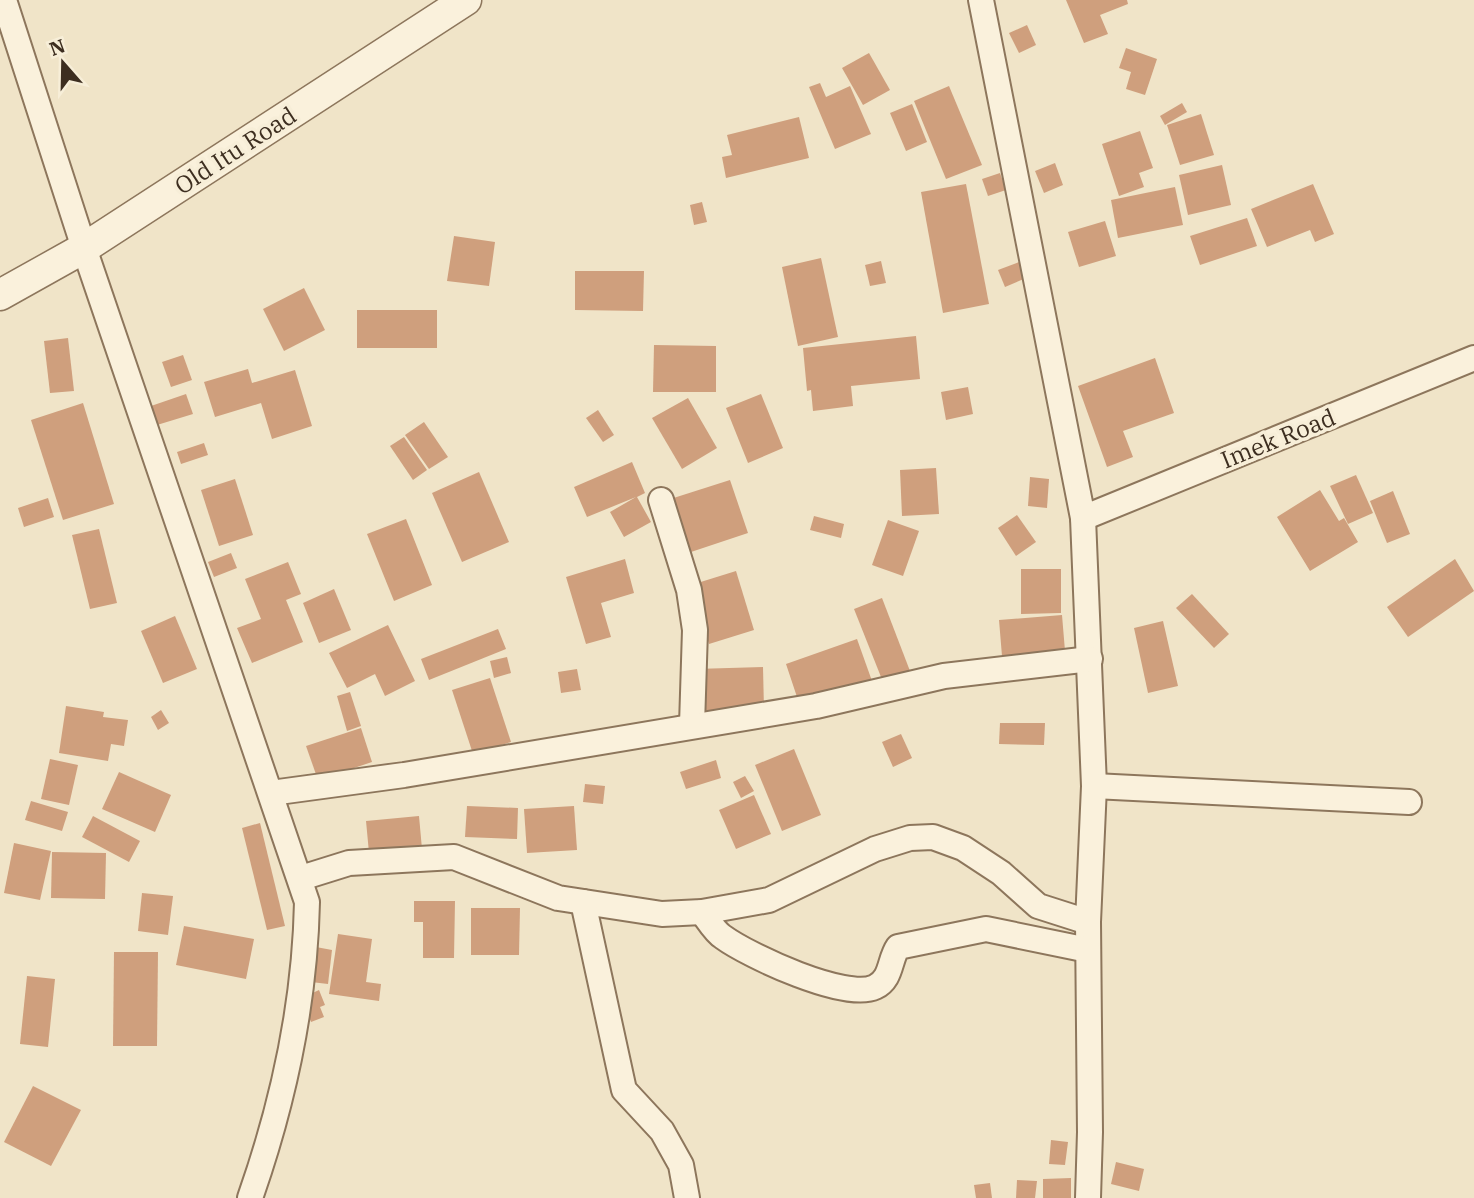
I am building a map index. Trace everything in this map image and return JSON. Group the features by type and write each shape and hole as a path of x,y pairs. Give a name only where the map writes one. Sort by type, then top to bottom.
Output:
{"street":[{"path":"4,0 84,248 301,877 307,902 306,943 295,1018 273,1133 250,1198"},
{"name":"Old Itu Road","path":"0,295 84,248 466,0"},
{"path":"981,0 1083,518 1094,786 1088,922 1088,1198"},
{"name":"Imek Road","path":"1083,518 1474,358"},
{"path":"660,500 689,590 695,630 692,725"},
{"path":"271,793 404,775 816,706 944,676 1090,659"},
{"path":"1094,786 1409,802"},
{"path":"301,877 349,863 454,857 558,898 662,914 702,912 769,900 875,849 910,838 933,837 973,854 1001,873 1038,906 1088,922"},
{"path":"583,902 624,1090 662,1131 681,1165 687,1198"},
{"path":"702,912 721,937 761,957 830,985 858,991 877,987 891,971 892,955 898,947 973,931 1000,930 1088,950"}],"building":[{"path":"1066,0 1127,0 1128,4 1100,15 1108,34 1084,43"},
{"path":"1027,25 1036,45 1019,53 1009,33"},
{"path":"1126,48 1157,59 1145,95 1126,89 1131,72 1119,68"},
{"path":"869,53 890,90 863,105 842,68"},
{"path":"820,83 826,97 850,86 871,134 835,149 809,87"},
{"path":"949,86 982,165 946,179 914,101"},
{"path":"1182,103 1187,112 1165,125 1160,116"},
{"path":"912,104 927,142 906,151 890,113"},
{"path":"1201,114 1214,155 1180,165 1167,125"},
{"path":"799,117 809,158 726,178 722,157 732,155 727,135"},
{"path":"1140,131 1153,168 1139,173 1144,187 1119,196 1102,144"},
{"path":"1055,163 1063,185 1044,193 1035,171"},
{"path":"1222,165 1231,205 1188,215 1179,175"},
{"path":"1000,173 1006,190 988,196 982,179"},
{"path":"966,184 989,304 943,313 921,192"},
{"path":"1313,184 1334,234 1315,242 1310,230 1267,247 1251,209"},
{"path":"1175,187 1183,225 1118,238 1111,200"},
{"path":"702,202 707,222 694,225 690,205"},
{"path":"1247,218 1257,246 1200,265 1190,236"},
{"path":"1105,221 1116,256 1079,267 1068,232"},
{"path":"454,236 495,242 489,286 447,281"},
{"path":"821,258 838,337 798,346 782,267"},
{"path":"881,261 886,283 870,286 865,265"},
{"path":"1019,262 1026,278 1005,287 998,270"},
{"path":"575,271 644,271 643,311 575,310"},
{"path":"304,288 325,330 284,351 263,309"},
{"path":"357,310 437,310 437,348 357,348"},
{"path":"916,336 920,379 851,386 853,406 813,411 811,390 807,391 803,348"},
{"path":"68,338 74,391 50,393 44,341"},
{"path":"654,345 716,346 716,392 653,392"},
{"path":"183,355 192,380 171,387 162,362"},
{"path":"1155,358 1174,413 1123,431 1133,457 1107,467 1078,386"},
{"path":"248,369 252,383 295,370 312,426 272,439 261,403 215,417 204,382"},
{"path":"968,387 973,414 946,420 941,392"},
{"path":"186,394 193,414 157,425 151,406"},
{"path":"761,394 783,448 748,463 726,408"},
{"path":"688,398 717,448 682,469 652,418"},
{"path":"83,403 114,504 63,520 31,420"},
{"path":"598,410 614,435 603,442 586,418"},
{"path":"424,422 448,457 429,469 405,435"},
{"path":"404,437 427,470 413,480 390,446"},
{"path":"204,443 208,455 181,464 177,452"},
{"path":"632,462 645,493 637,497 651,522 624,537 610,512 636,497 587,517 574,487"},
{"path":"936,468 939,514 902,516 900,470"},
{"path":"479,472 509,542 462,562 432,493"},
{"path":"1356,475 1373,513 1348,524 1330,486"},
{"path":"1030,477 1049,479 1047,508 1028,506"},
{"path":"235,479 253,535 219,546 201,490"},
{"path":"730,480 748,533 679,556 661,502"},
{"path":"1320,490 1339,521 1344,518 1358,542 1310,571 1277,517"},
{"path":"1393,491 1410,534 1387,543 1370,501"},
{"path":"48,498 54,517 24,527 18,508"},
{"path":"1017,515 1036,542 1016,556 998,528"},
{"path":"814,516 844,524 841,538 810,530"},
{"path":"406,519 432,585 394,601 367,534"},
{"path":"888,520 919,531 903,576 872,565"},
{"path":"99,529 117,603 90,609 72,535"},
{"path":"231,553 237,568 214,577 208,562"},
{"path":"625,559 634,593 601,603 611,637 586,644 566,577"},
{"path":"1455,559 1474,591 1408,637 1387,607"},
{"path":"288,562 301,594 286,600 303,642 252,663 237,628 261,619 245,579"},
{"path":"1021,569 1061,569 1061,613 1021,614"},
{"path":"736,571 754,630 709,644 691,585"},
{"path":"334,589 351,630 319,643 303,603"},
{"path":"1192,594 1229,634 1214,648 1176,608"},
{"path":"882,598 910,671 883,682 854,609"},
{"path":"1062,615 1065,651 1002,656 999,620"},
{"path":"175,616 197,669 163,683 141,631"},
{"path":"1163,621 1178,686 1148,693 1134,628"},
{"path":"388,625 415,681 385,696 375,674 347,688 329,653"},
{"path":"498,629 506,649 429,680 421,659"},
{"path":"857,639 872,681 800,706 786,664"},
{"path":"507,657 511,673 494,678 490,661"},
{"path":"763,667 764,710 697,713 695,669"},
{"path":"577,669 581,690 561,693 558,672"},
{"path":"490,678 511,742 473,754 452,690"},
{"path":"350,692 361,726 347,731 337,696"},
{"path":"66,706 104,712 103,717 128,720 124,746 111,744 108,761 59,753"},
{"path":"161,710 169,723 158,730 151,717"},
{"path":"1000,723 1045,723 1044,745 999,744"},
{"path":"361,728 372,762 318,780 306,746"},
{"path":"901,734 912,758 893,767 882,742"},
{"path":"794,749 821,815 782,831 755,765"},
{"path":"50,759 78,765 69,805 41,799"},
{"path":"716,760 721,778 686,789 680,772"},
{"path":"119,772 171,795 155,832 102,809"},
{"path":"745,776 754,791 741,798 733,782"},
{"path":"585,784 605,786 603,804 583,802"},
{"path":"754,795 771,834 736,849 719,810"},
{"path":"31,801 68,812 62,831 25,820"},
{"path":"467,806 518,808 517,839 465,837"},
{"path":"574,806 577,850 527,853 524,809"},
{"path":"93,816 140,841 129,862 82,837"},
{"path":"419,816 422,849 369,853 366,821"},
{"path":"260,823 285,926 267,930 242,828"},
{"path":"14,843 51,851 40,900 4,893"},
{"path":"52,852 106,853 105,899 51,898"},
{"path":"142,893 173,896 168,935 138,931"},
{"path":"414,901 455,901 454,958 423,958 423,922 414,922"},
{"path":"471,908 520,908 519,955 471,955"},
{"path":"184,926 254,939 246,979 176,965"},
{"path":"338,934 372,939 366,982 381,984 379,1001 329,994"},
{"path":"316,947 332,950 328,984 311,982"},
{"path":"114,952 158,952 157,1046 113,1046"},
{"path":"27,976 55,979 48,1047 20,1044"},
{"path":"319,990 325,1005 320,1007 324,1017 311,1022 302,998"},
{"path":"33,1086 81,1110 51,1166 4,1142"},
{"path":"1051,1140 1068,1142 1065,1165 1049,1164"},
{"path":"1116,1162 1144,1169 1139,1191 1111,1184"},
{"path":"1071,1178 1071,1198 1043,1198 1043,1179"},
{"path":"1017,1180 1037,1181 1035,1198 1016,1198"},
{"path":"990,1183 992,1198 976,1198 974,1185"}]}
